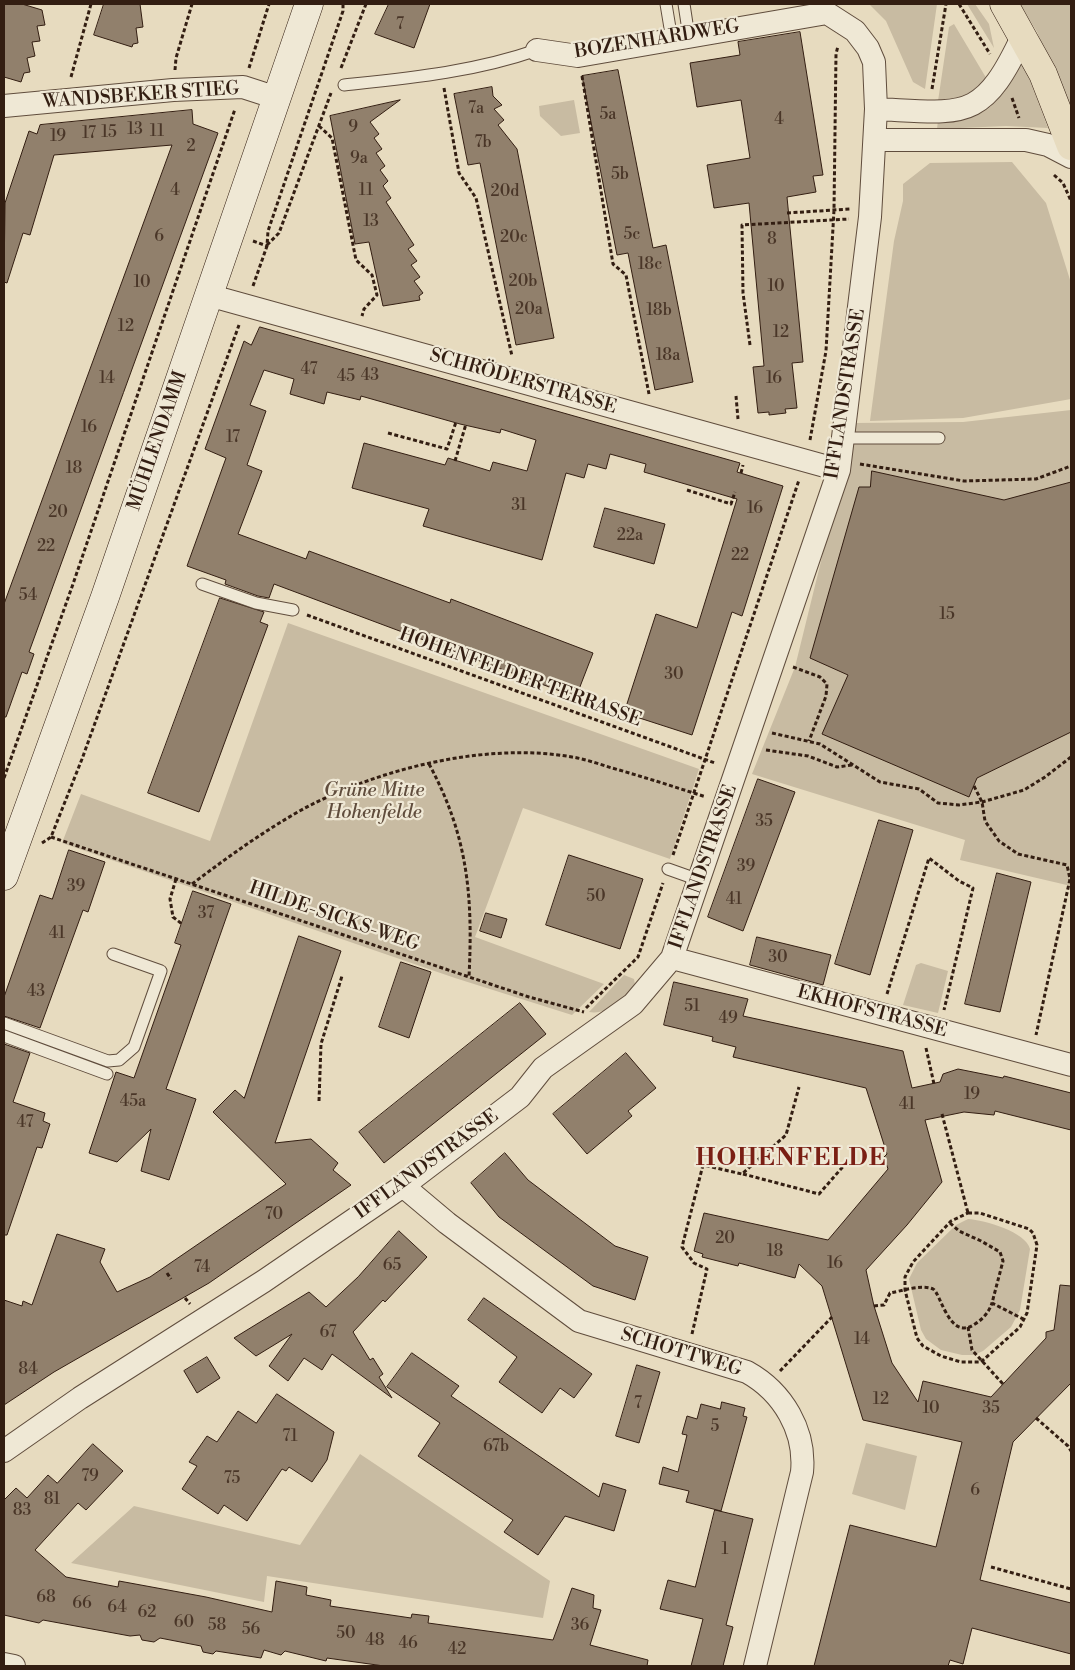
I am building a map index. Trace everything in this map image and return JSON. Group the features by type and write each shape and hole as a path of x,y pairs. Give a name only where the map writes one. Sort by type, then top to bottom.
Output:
{"main road":[{"name":"MÜHLENDAMM","path":"6,871 105,597 309,4"},
{"path":"1004,4 1023,34 1043,74 1071,146"}],"street":[{"name":"BOZENHARDWEG","path":"537,50 578,56 827,13 855,31 868,48 874,62 876,109"},
{"path":"876,109 952,111 973,105 982,100 995,86 1023,34"},
{"name":"WANDSBEKER STIEG","path":"4,106 173,90 243,87 276,98"},
{"name":"IFFLANDSTRASSE","path":"4,1451 80,1398 264,1281 403,1186 520,1096 542,1068 633,1004 672,958 737,771 839,465 870,212 876,109"},
{"path":"875,140 1026,140 1048,145 1071,157"},
{"name":"SCHRÖDERSTRASSE","path":"208,295 805,460 839,465"},
{"name":"EKHOFSTRASSE","path":"672,958 1071,1065"},
{"name":"SCHOTTWEG","path":"403,1186 448,1223 580,1321 747,1372 766,1385 784,1406 800,1438 803,1462 755,1666"},
{"path":"4,1664 14,1666"}],"lane":[{"path":"666,4 681,38"},
{"path":"681,38 684,4"},
{"name":"BOZENHARDWEG","path":"341,80 442,75 499,63 537,50"},
{"path":"843,438 939,438"},
{"path":"202,584 256,603 293,610"},
{"path":"668,869 699,880"},
{"path":"4,1024 108,1062 119,1060 134,1047 161,970 113,954"},
{"path":"4,1036 107,1074"}],"path":[{"path":"65,100 91,4"},
{"path":"173,90 176,58 192,4"},
{"path":"4,778 198,223 269,4"},
{"path":"6,871 51,837 82,759 267,246 268,231 343,11 342,4"},
{"path":"341,80 366,4"},
{"path":"932,91 946,4"},
{"path":"959,4 996,63"},
{"path":"582,1012 638,957 706,760 805,460 814,424 826,351 834,210 836,54 846,25"},
{"path":"578,56 614,264 626,275 650,398 644,416"},
{"path":"442,75 459,173 476,198 518,381"},
{"path":"267,246 279,233 332,92"},
{"path":"1010,93 1022,127"},
{"path":"319,126 332,138 356,260 372,275 377,295 364,309 356,336"},
{"path":"787,213 834,210 870,212"},
{"path":"750,344 743,292 742,225 833,220 870,212"},
{"path":"198,223 203,224"},
{"path":"251,240 267,246"},
{"path":"388,433 447,449 456,422"},
{"path":"455,461 466,424"},
{"path":"839,465 964,481 1036,479 1071,466"},
{"path":"687,490 731,504 735,492"},
{"name":"HOHENFELDER TERRASSE","path":"293,610 737,771"},
{"path":"795,668 820,677 827,684 826,696 809,741"},
{"path":"781,735 809,741 836,753 880,782 919,789 938,803 959,805 982,802 1024,790 1071,757"},
{"path":"767,750 808,756 837,768 853,765"},
{"path":"192,884 232,854 304,809 338,792 429,764 487,754 527,752 573,757 726,803"},
{"path":"429,764 446,796 465,864 471,910 469,977"},
{"path":"974,786 982,802 985,821 999,841 1018,854 1067,866 1070,879 1031,1054"},
{"name":"HILDE-SICKS-WEG","path":"51,837 469,977 609,1020"},
{"path":"880,1015 928,858 959,881 973,888 930,1028 934,1084"},
{"path":"176,879 170,906 173,917 182,924"},
{"path":"320,1101 321,1044 342,976"},
{"path":"742,1174 786,1135 799,1087"},
{"path":"942,1114 968,1213"},
{"path":"688,1354 707,1268 694,1263 682,1248 703,1164 819,1194 847,1162"},
{"path":"968,1213 980,1213 1022,1226 1034,1233 1037,1245 1025,1320 981,1362 961,1362 941,1356 923,1346 917,1338 905,1290 905,1277 913,1262 950,1223 959,1216 968,1213"},
{"path":"874,1306 884,1305 890,1293 905,1290 932,1289 936,1292 945,1313 953,1322 968,1328 974,1326 986,1315 992,1303 1003,1261 1000,1252 981,1240 959,1231 950,1223"},
{"path":"167,1273 172,1279"},
{"path":"992,1303 1025,1320"},
{"path":"766,1385 832,1317"},
{"path":"968,1328 972,1350 1003,1384"},
{"path":"1036,1418 1068,1446 1071,1451"},
{"path":"991,1567 1071,1589"}],"green space":[{"path":"869,4 937,4 925,89 913,82 886,21"},
{"path":"967,4 975,4 989,24 994,48"},
{"path":"1020,4 1070,4 1071,6 1071,113 1037,32"},
{"path":"954,24 988,81 958,102 938,101 949,27"},
{"path":"1023,62 1048,128 1006,126 937,129 938,120 973,116 985,111 998,99"},
{"path":"574,100 580,133 561,136 540,116 539,106"},
{"path":"1012,162 1046,203 1071,283 1071,399 963,418 870,421 894,241 903,201 903,184 930,163"},
{"path":"1071,410 1071,886 960,860 965,840 752,774 795,667 855,423 963,422"},
{"name":"Grüne Mitte Hohenfelde","path":"288,623 699,769 670,859 523,808 475,937 604,984 572,1015 455,978 62,843 81,794 210,841"},
{"path":"921,963 948,971 938,1013 903,1005 916,965"},
{"path":"624,975 634,979 636,990 609,1009 589,1012"},
{"path":"968,1219 994,1224 1013,1232 1027,1243 1030,1249 1020,1310 1011,1327 983,1351 974,1355 962,1355 941,1350 926,1339 921,1330 909,1279 917,1263 956,1225"},
{"path":"866,1443 917,1456 905,1510 852,1494"},
{"path":"360,1454 550,1581 543,1618 267,1576 264,1602 71,1563 134,1506 300,1545"}],"building":[{"path":"4,4 22,4 42,10 45,25 37,26 40,41 32,42 35,56 27,58 30,72 24,73 21,82 4,77"},
{"path":"104,4 140,4 143,27 136,28 138,43 133,44 132,47 94,35"},
{"path":"389,4 430,4 414,48 375,34"},
{"path":"800,32 823,175 813,176 816,192 787,197 803,362 792,363 797,408 785,409 786,413 769,415 769,412 758,413 753,367 764,366 749,203 714,208 707,165 750,158 741,100 697,107 690,63 740,55 738,42"},
{"path":"618,70 653,248 666,245 693,382 655,390 628,253 617,255 582,76"},
{"path":"492,87 493,96 502,105 494,109 504,120 498,125 517,149 554,338 516,345 480,163 468,165 454,94"},
{"path":"400,100 370,122 379,134 374,138 382,149 376,153 385,166 380,170 388,181 383,186 391,198 386,202 414,245 408,249 417,261 411,265 420,277 414,281 423,293 419,296 420,300 383,306 369,242 355,244 330,116"},
{"path":"192,110 193,124 218,133 29,652 34,654 27,674 22,672 6,717 4,717 4,604 172,145 54,155 30,235 23,233 7,283 4,282 5,203 29,131 37,134 40,125"},
{"path":"260,327 740,463 737,472 783,486 742,616 732,612 692,735 624,713 656,614 697,628 737,499 644,472 646,464 610,454 606,469 588,464 584,478 566,473 542,560 423,526 429,509 352,488 364,443 445,465 448,458 490,471 493,462 527,471 536,440 501,429 500,433 460,424 361,396 360,400 327,392 324,404 290,394 294,379 264,370 250,405 266,411 247,465 262,471 238,534 306,559 309,551 450,603 451,599 593,653 576,697 274,584 269,598 258,596 225,584 226,580 187,566 226,458 205,449 244,341 251,345"},
{"path":"872,471 1004,500 1071,482 1071,732 977,778 969,797 822,734 848,675 810,658 859,487 870,487"},
{"path":"605,508 665,524 654,564 594,547"},
{"path":"220,598 264,612 260,622 268,625 199,812 148,793"},
{"path":"758,779 795,792 743,931 708,917"},
{"path":"879,820 913,830 870,975 835,964"},
{"path":"69,850 105,862 88,912 83,910 40,1028 4,1016 4,997 40,895 52,899"},
{"path":"569,855 643,879 620,949 546,925"},
{"path":"997,873 1031,882 1000,1012 965,1004"},
{"path":"193,891 231,904 166,1089 196,1099 169,1180 141,1171 151,1129 117,1162 89,1153 116,1072 134,1078 181,945 175,943"},
{"path":"486,913 507,919 501,938 480,931"},
{"path":"299,936 341,951 275,1143 311,1139 338,1163 333,1170 351,1185 209,1283 54,1372 4,1405 4,1300 22,1306 23,1301 32,1305 57,1234 105,1249 100,1262 117,1292 150,1277 286,1184 213,1112 235,1090 244,1098"},
{"path":"757,937 831,955 823,985 750,965"},
{"path":"401,962 431,972 409,1038 379,1027"},
{"path":"674,982 748,999 743,1016 903,1051 912,1088 940,1082 943,1074 958,1069 1003,1078 1004,1076 1071,1093 1071,1130 995,1111 994,1115 964,1112 925,1120 942,1182 907,1225 866,1270 874,1306 892,1363 918,1402 923,1381 991,1397 1046,1338 1046,1332 1054,1330 1060,1285 1071,1286 1071,1383 1013,1442 980,1580 1071,1603 1071,1654 972,1628 963,1664 950,1660 948,1666 814,1666 850,1525 936,1547 962,1442 863,1420 822,1286 799,1264 795,1278 739,1263 738,1266 702,1257 703,1254 694,1251 704,1213 828,1240 888,1169 884,1157 887,1154 866,1088 733,1057 736,1047 712,1041 713,1037 664,1025"},
{"path":"520,1003 546,1034 384,1163 359,1132"},
{"path":"4,1044 30,1053 13,1102 45,1113 43,1121 50,1124 42,1148 37,1147 7,1235 4,1235"},
{"path":"626,1053 656,1088 628,1111 632,1116 587,1154 553,1114"},
{"path":"505,1153 528,1180 615,1246 648,1257 635,1300 593,1286 499,1217 471,1183"},
{"path":"399,1231 427,1257 385,1302 383,1300 353,1332 370,1360 373,1358 383,1374 379,1377 392,1398 332,1354 322,1370 304,1358 288,1381 269,1366 292,1334 256,1356 234,1338 309,1292 326,1307 358,1277"},
{"path":"484,1298 592,1374 574,1398 560,1388 542,1413 499,1382 517,1357 468,1320"},
{"path":"412,1353 459,1386 451,1396 599,1497 603,1483 626,1490 614,1531 565,1516 538,1555 504,1532 513,1520 418,1456 440,1423 387,1387"},
{"path":"207,1357 220,1378 197,1393 184,1371"},
{"path":"637,1365 660,1372 639,1443 616,1436"},
{"path":"277,1394 334,1432 327,1460 312,1482 289,1467 286,1471 282,1469 247,1521 224,1505 218,1514 182,1489 197,1466 189,1462 207,1436 217,1442 238,1411 256,1423"},
{"path":"722,1402 745,1408 743,1416 747,1417 721,1511 686,1502 689,1491 659,1484 663,1467 678,1472 687,1435 682,1434 687,1416 697,1419 701,1404 720,1409"},
{"path":"93,1444 123,1471 86,1510 78,1503 35,1550 66,1577 118,1587 119,1581 206,1597 272,1612 276,1581 307,1587 306,1595 331,1600 330,1606 411,1618 412,1614 429,1616 428,1623 553,1640 572,1588 594,1595 593,1608 601,1610 590,1645 648,1660 647,1666 384,1666 327,1658 326,1661 285,1651 281,1655 264,1650 261,1658 216,1651 213,1654 203,1652 201,1646 160,1638 154,1642 142,1640 140,1635 130,1636 43,1620 39,1623 4,1615 4,1500 16,1488 27,1498 48,1475 57,1483"},
{"path":"715,1510 753,1519 726,1625 733,1627 723,1666 691,1666 703,1619 660,1609 668,1580 695,1587"}],"district":[{"name":"HOHENFELDE","path":"791,1159"}]}
